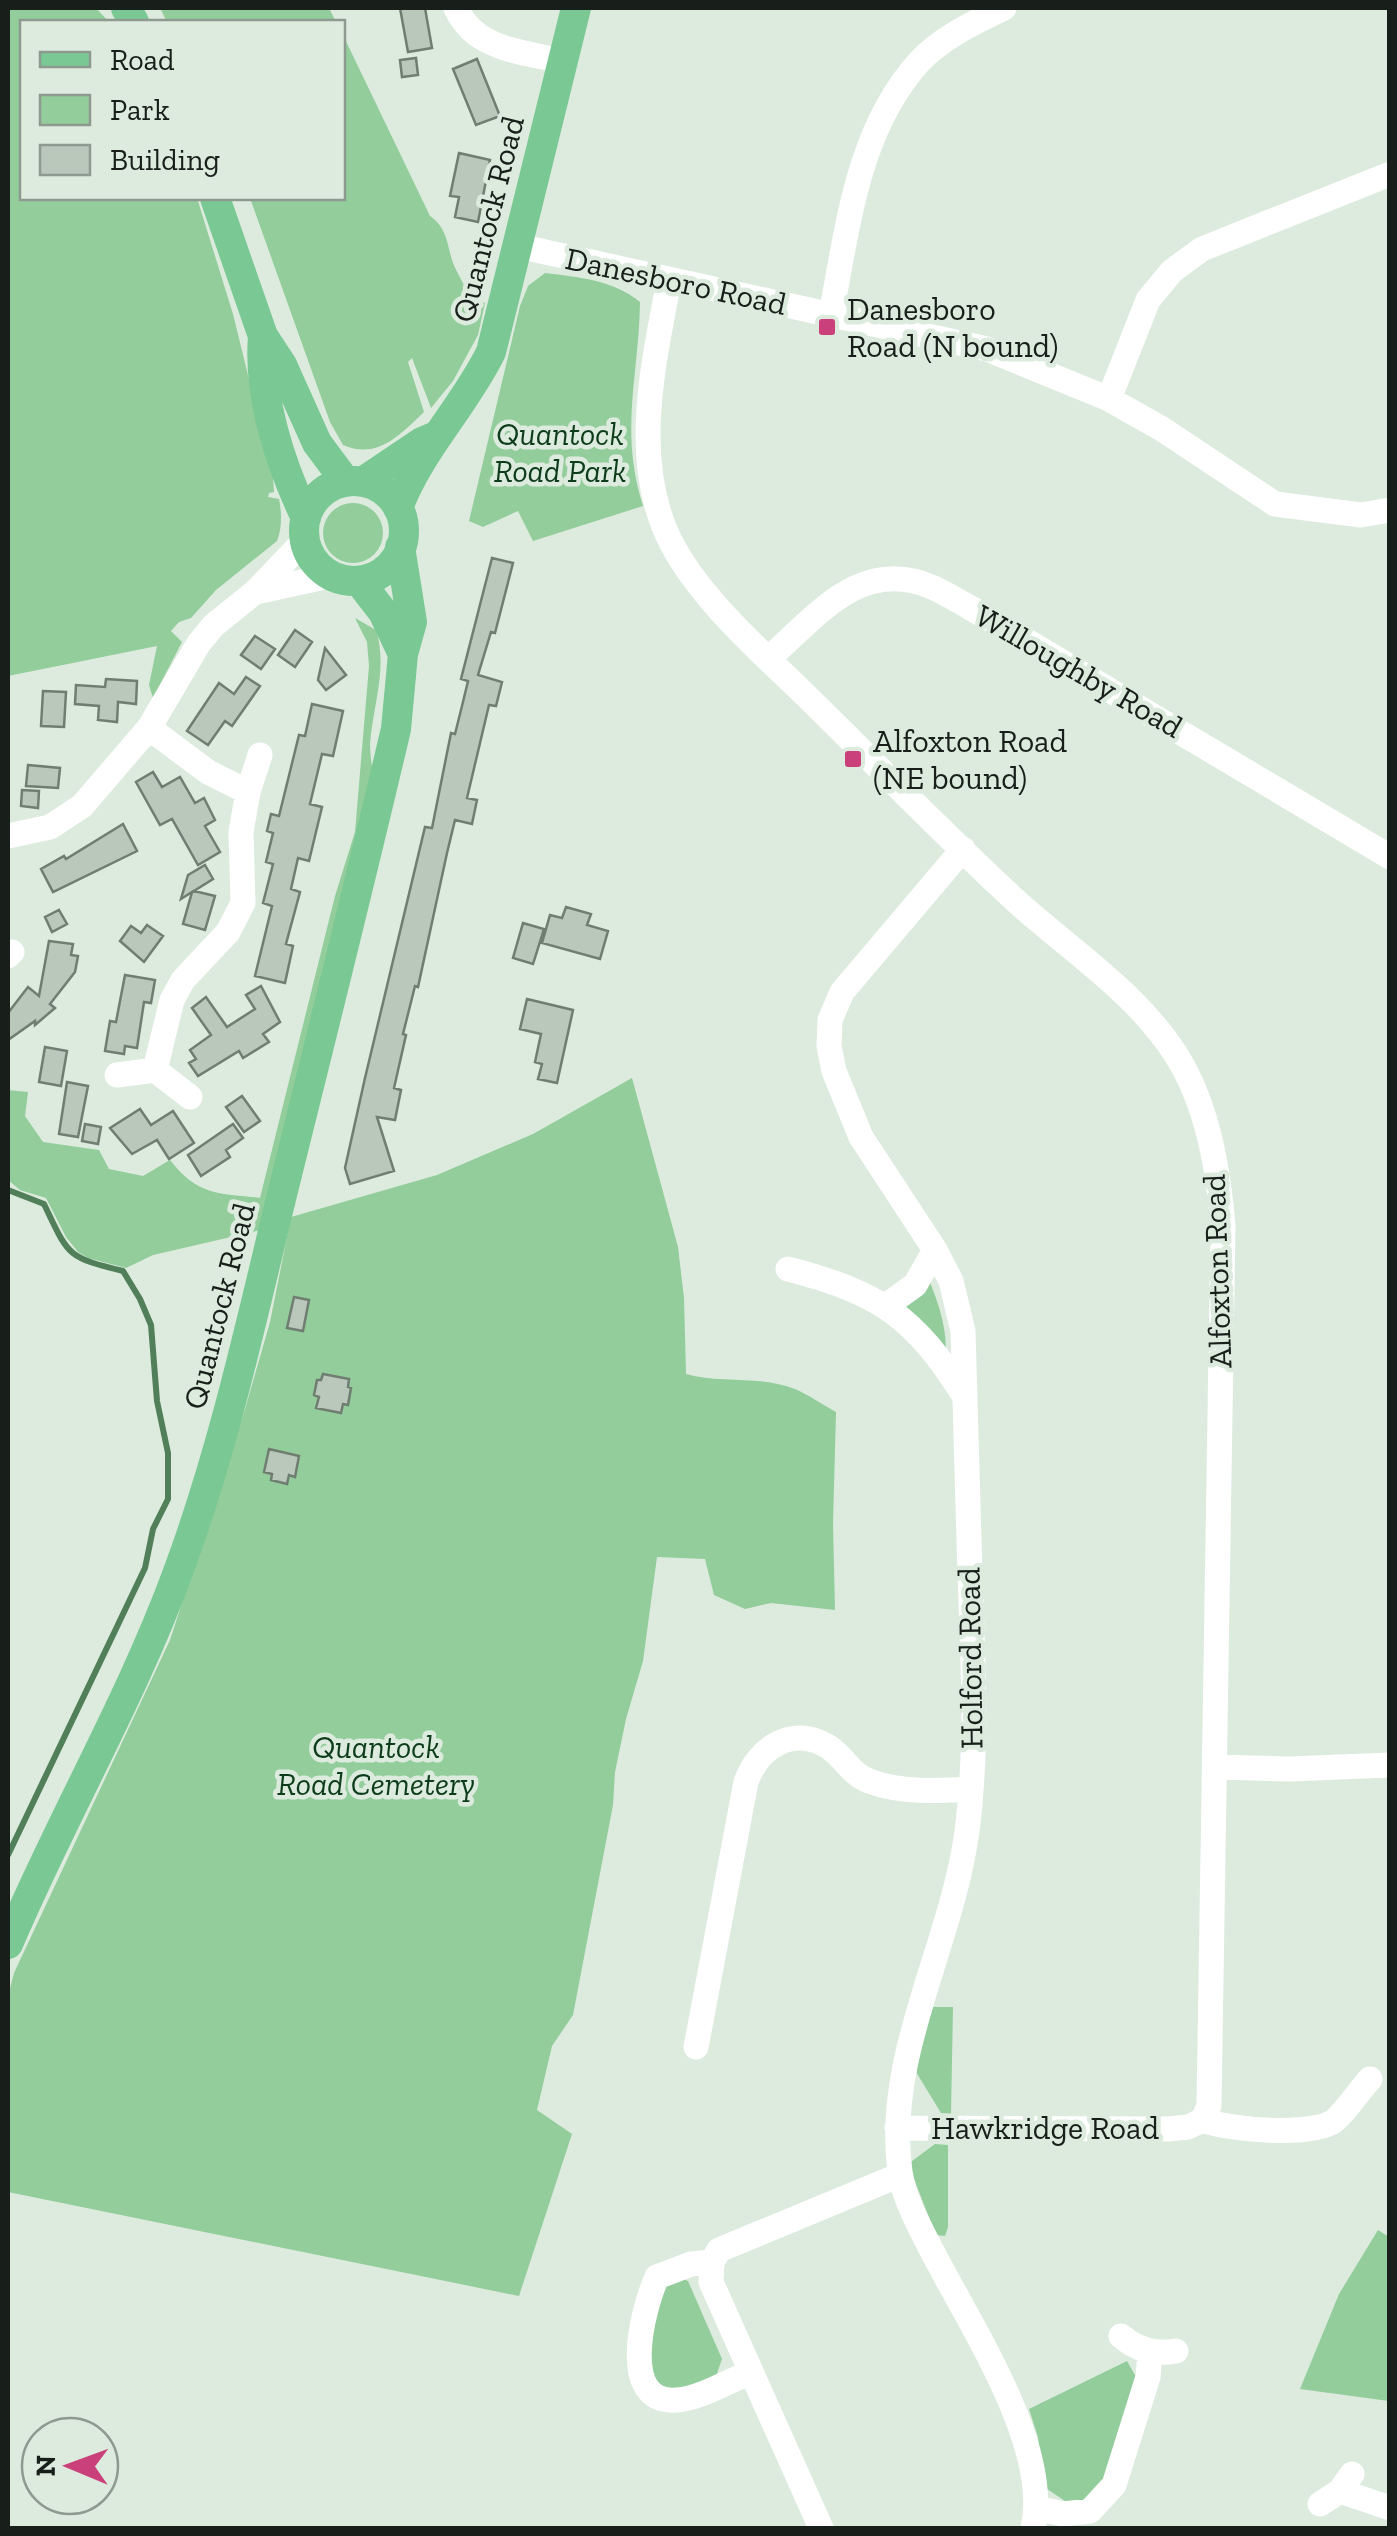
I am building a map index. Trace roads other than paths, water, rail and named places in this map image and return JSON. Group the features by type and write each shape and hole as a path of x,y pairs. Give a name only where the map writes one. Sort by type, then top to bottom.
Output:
{"main road":[{"name":"Quantock Road","path":"398,508 405,488 478,380 491,352 576,8"},
{"path":"217,200 263,336 282,365 317,443 355,482 381,488 398,508 403,527 400,547 388,567 376,576 344,578"},
{"path":"263,336 264,389 313,562 344,578 382,612 403,654"},
{"name":"Quantock Road","path":"355,482 439,435"},
{"path":"306,528 318,497 355,482"},
{"name":"Quantock Road","path":"8,1944 144,1656 178,1573 214,1466 250,1332 398,714 403,654 412,622 410,590 400,547"}],"street":[{"path":"456,8 462,22 481,40 563,61"},
{"path":"831,314 863,160 886,106 921,60 962,29 1004,8"},
{"path":"1108,400 1148,300 1172,271 1202,249 1390,174"},
{"name":"Danesboro Road","path":"518,246 987,349 1108,400 1162,429 1275,504 1360,515 1390,510"},
{"name":"Alfoxton Road","path":"669,281 650,382 649,468 664,528 686,565 768,659 1017,902 1124,995 1157,1031 1188,1076 1209,1136 1222,1225 1209,2106 1203,2120"},
{"path":"8,836 36,832 70,816 149,728 199,643 229,611 255,592 306,528"},
{"path":"255,592 344,578"},
{"name":"Willoughby Road","path":"768,659 846,589 880,578 906,579 932,587 1159,717 1390,857"},
{"path":"149,728 208,772 248,792"},
{"path":"155,1070 172,1000 183,980 228,932 243,903 241,832 260,755"},
{"name":"Holford Road","path":"963,848 930,892 850,981 830,1020 829,1046 834,1071 861,1137 935,1250 960,1308 972,1789 960,1872 904,2069 897,2128 900,2175 919,2225 1024,2431 1035,2518 1090,2511 1114,2485 1148,2377 1163,2351 1135,2349 1121,2336"},
{"path":"117,1075 155,1070 190,1097"},
{"path":"887,1305 915,1286 935,1250"},
{"path":"788,1268 815,1288 857,1290 887,1305 932,1351 965,1398"},
{"path":"696,2048 719,1990 746,1782 761,1753 790,1740 804,1739 826,1745 850,1769 874,1784 972,1789"},
{"path":"1215,1767 1290,1769 1390,1764"},
{"name":"Hawkridge Road","path":"897,2128 1168,2129 1188,2127 1203,2120 1219,2126 1321,2128 1336,2120 1356,2084"},
{"path":"821,2528 711,2282 712,2262 720,2250 736,2242 900,2175"},
{"path":"712,2262 691,2264 657,2276 638,2362 640,2378 647,2390 664,2400 682,2400 751,2372"},
{"path":"1337,2490 1390,2508"}],"waterway":[{"path":"8,1190 44,1204 72,1252 90,1262 123,1271 151,1325 157,1401 168,1453 168,1499 153,1529 145,1568 8,1855"}],"place":[{"name":"Danesboro Road (N bound)","path":"827,327"},
{"name":"Alfoxton Road (NE bound)","path":"853,759"}],"park label":[{"name":"Quantock Road Park","path":"560,452"},
{"name":"Quantock Road Cemetery","path":"376,1766"}]}
